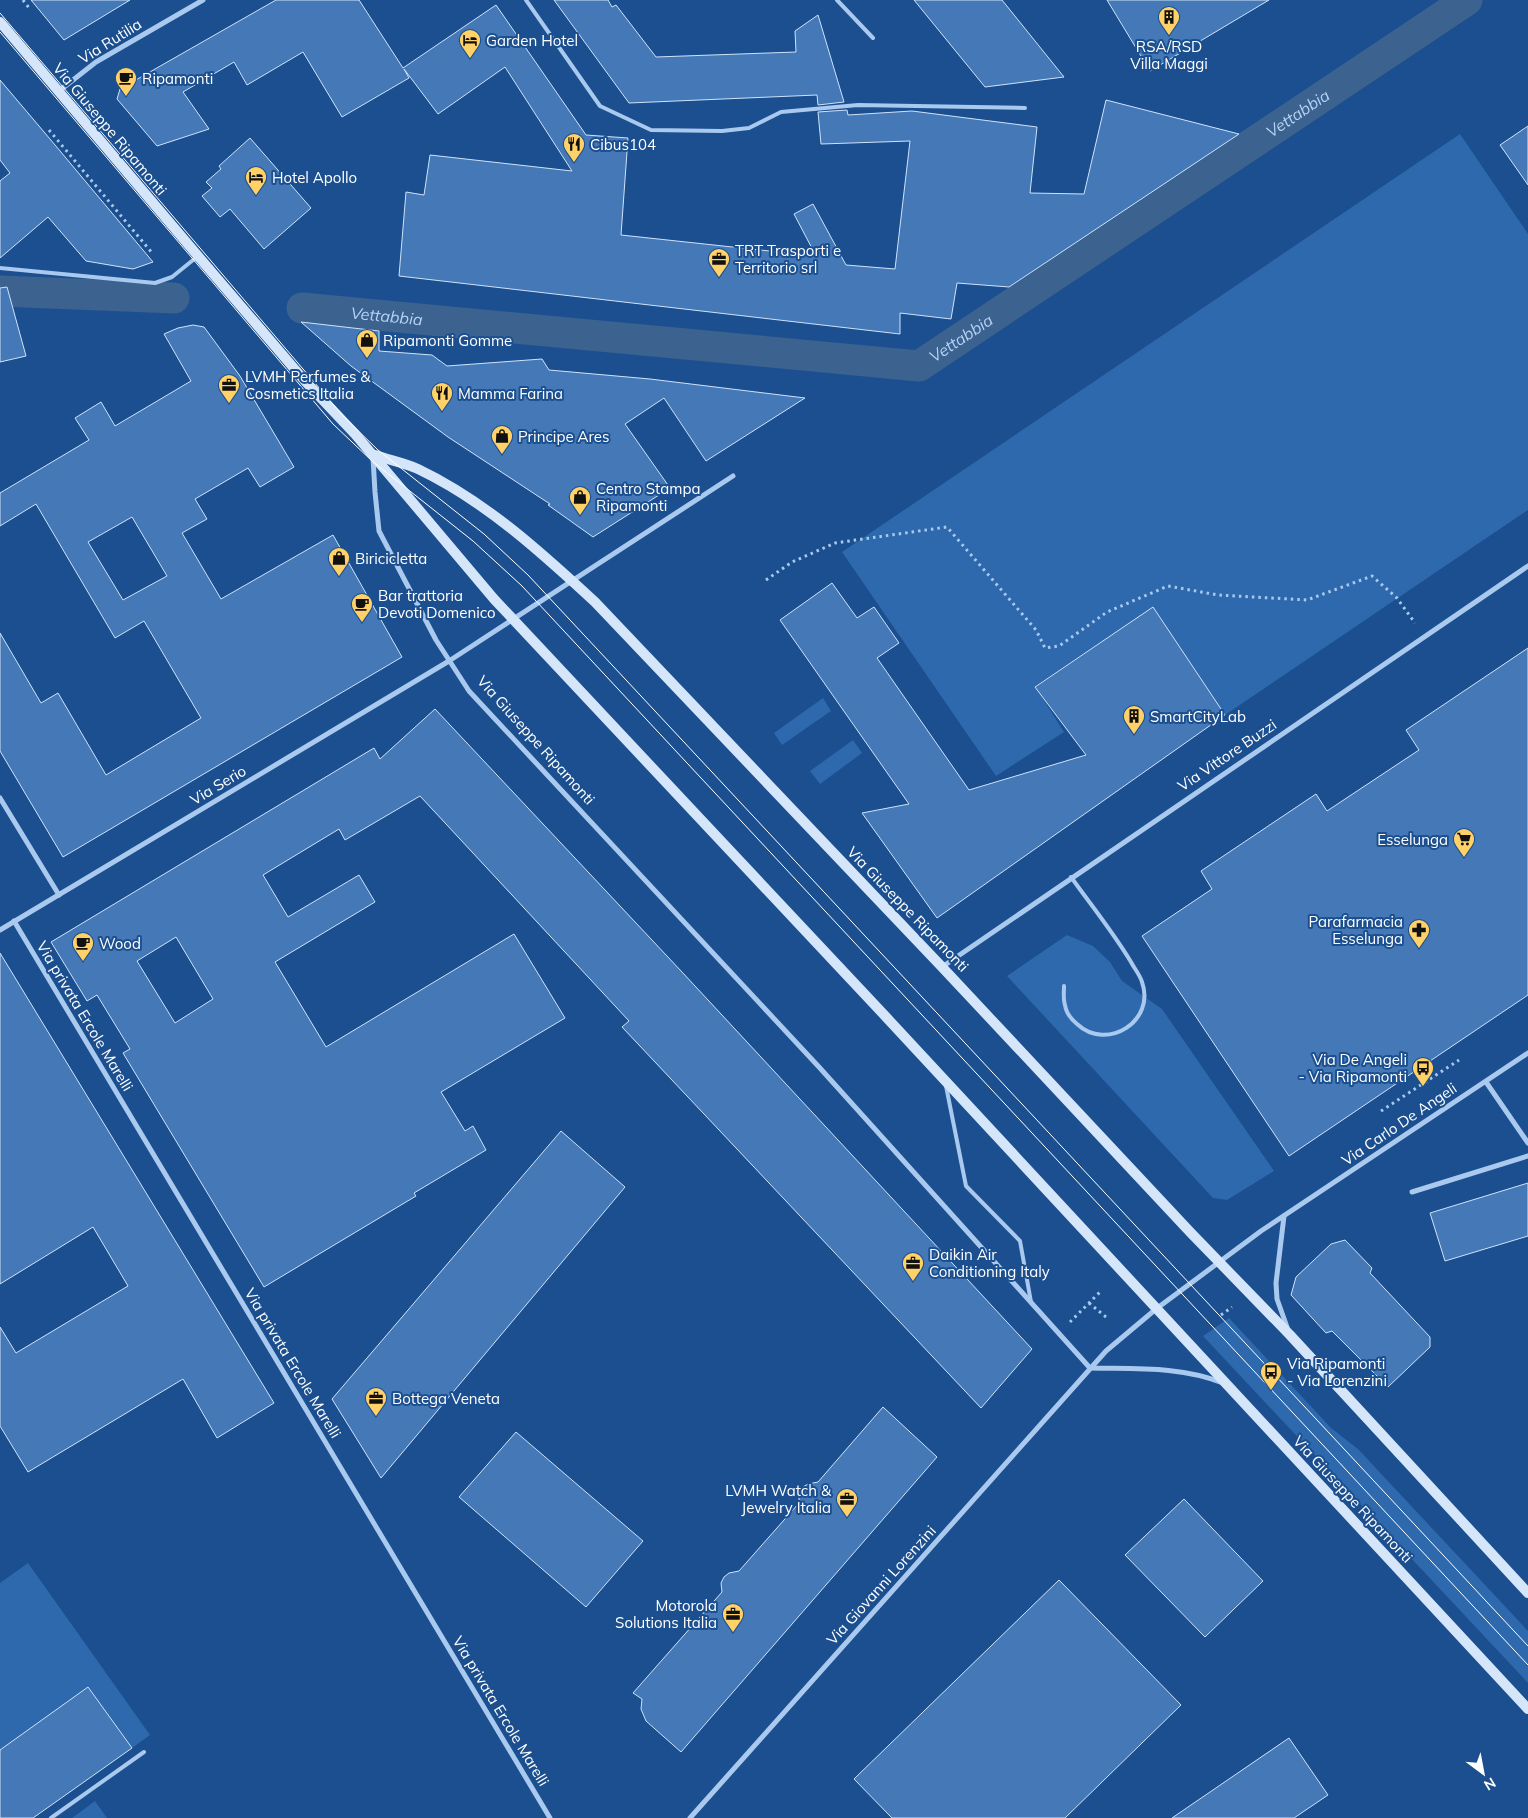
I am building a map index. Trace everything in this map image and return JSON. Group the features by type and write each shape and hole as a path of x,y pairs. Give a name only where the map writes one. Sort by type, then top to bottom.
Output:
{"street":[{"name":"Via Rutilia","path":"59,91 96,62 203,0"},
{"name":"Via Giuseppe Ripamonti","path":"0,22 304,380 373,455 494,599 1528,1709"},
{"name":"Via Giuseppe Ripamonti","path":"373,455 417,469 474,501 549,560 595,602 1290,1335 1528,1593"},
{"name":"Via Giuseppe Ripamonti","path":"373,455 374,492 379,531 436,640 469,691 819,1067 1090,1368"},
{"path":"449,661 733,476"},
{"name":"Via Vittore Buzzi","path":"942,967 1424,635 1528,566"},
{"name":"Via Serio","path":"0,930 449,661"},
{"path":"0,798 59,895"},
{"name":"Via privata Ercole Marelli","path":"14,921 550,1818"},
{"name":"Via Carlo De Angeli","path":"1218,1261 1528,1053"},
{"path":"1486,1082 1528,1143"},
{"path":"1412,1192 1528,1156"},
{"path":"1284,1216 1276,1283 1277,1300 1290,1335"},
{"path":"1156,1309 1218,1261"},
{"name":"Via Giovanni Lorenzini","path":"690,1818 1090,1368 1106,1351 1156,1309"},
{"path":"1090,1368 1157,1369 1212,1379 1228,1386"}],"lane":[{"path":"526,0 600,106 651,130 749,128 781,112 858,105 1025,108"},
{"path":"836,0 873,38"},
{"path":"0,268 155,283 172,277 198,256"},
{"path":"1064,986 1064,1006 1068,1014 1084,1031 1096,1035 1109,1035 1123,1031 1134,1022 1142,1010 1144,997 1142,982 1123,949 1071,877"},
{"path":"945,1082 966,1186 1020,1241 1031,1302"},
{"path":"51,1818 144,1752"}],"path":[{"path":"23,0 29,8"},
{"path":"49,130 154,254"},
{"path":"766,580 792,562 835,543 946,526 1036,630 1045,648 1059,646 1106,612 1168,586 1218,595 1307,600 1372,576 1397,598 1424,635"},
{"path":"1381,1111 1459,1060"},
{"path":"1068,1324 1100,1292"},
{"path":"1089,1303 1106,1317"},
{"path":"1221,1315 1232,1308"}],"shaded area":[{"path":"1460,134 1528,234 1528,510 1225,715 1153,607 1035,686 1064,732 996,776 842,552"},
{"path":"823,698 831,711 782,745 774,733"},
{"path":"853,740 862,753 820,784 810,771"},
{"path":"1067,935 1093,946 1110,962 1122,981 1162,1009 1274,1171 1227,1200 1213,1198 1007,976"},
{"path":"1229,1318 1331,1428 1358,1449 1528,1631 1528,1683 1203,1336"},
{"path":"28,1563 150,1735 132,1748 88,1687 0,1750 0,1583"},
{"path":"95,1801 107,1818 72,1818"}],"building":[{"path":"31,0 130,0 64,40"},
{"path":"276,0 359,0 403,68 496,5 586,135 628,138 621,235 816,256 794,214 813,204 846,265 895,269 910,141 821,144 818,112 847,110 848,115 912,111 1037,127 1030,193 1084,194 1106,100 1239,134 1009,287 957,283 951,319 900,313 900,334 399,276 406,192 424,195 430,155 572,171 505,67 438,114 404,69 409,78 342,117 303,52 247,85 234,62 183,92 209,129 157,146 117,99 120,89"},
{"path":"554,0 608,0 612,7 616,5 656,57 796,52 795,31 818,15 844,102 818,105 817,95 629,103"},
{"path":"914,0 1002,0 1064,77 985,87"},
{"name":"RSA/RSD Villa Maggi","path":"1107,0 1269,0 1150,71"},
{"path":"0,80 153,262 133,269 86,261 48,217 0,258 0,181 10,173 0,160"},
{"path":"1528,126 1528,185 1500,145"},
{"path":"250,138 311,208 264,249 230,209 220,217 202,196 212,188 206,182 221,169 219,166"},
{"path":"7,287 26,356 0,362 0,288"},
{"path":"301,322 379,331 379,351 432,355 447,366 542,359 549,370 650,379 805,398 706,461 664,398 625,424 670,488 593,537 548,505 550,504 448,437 351,366"},
{"path":"193,325 204,327 240,376 294,467 260,487 248,468 195,499 207,519 182,533 221,599 333,535 402,657 63,857 0,751 0,633 41,703 58,693 106,775 201,718 144,621 115,638 36,504 0,526 0,493 89,440 75,418 101,402 115,426 191,381 164,334 178,328","holes":["132,517 167,576 123,600 88,542"]},
{"name":"SmartCityLab","path":"832,583 857,618 874,607 899,643 877,658 969,790 1086,755 1035,687 1153,607 1225,715 937,918 862,813 909,804 780,620"},
{"path":"1528,648 1528,995 1289,1156 1142,936 1212,889 1201,871 1316,794 1327,811 1419,750 1406,730"},
{"path":"435,709 1032,1349 981,1408 622,1027 629,1021 420,796 345,840 339,829 263,875 288,917 359,875 375,902 275,962 326,1047 514,934 565,1018 441,1092 465,1131 473,1126 486,1150 414,1193 416,1196 264,1287 123,1053 130,1049 97,995 87,1001 51,942 374,748 380,759","holes":["176,937 213,999 175,1023 137,961"]},
{"path":"0,953 274,1403 217,1438 183,1379 28,1472 0,1426 0,1327 16,1353 128,1286 93,1227 0,1284"},
{"path":"561,1131 625,1187 381,1478 332,1399"},
{"path":"1528,1183 1528,1236 1445,1261 1430,1213"},
{"path":"1345,1240 1372,1268 1370,1273 1430,1337 1430,1347 1388,1387 1332,1331 1326,1333 1291,1295 1296,1277 1331,1244"},
{"path":"883,1407 937,1457 681,1752 646,1721 641,1709 642,1699 633,1693 722,1592 721,1583 724,1577 729,1573 739,1571 799,1503 799,1493 803,1487 818,1482"},
{"path":"516,1432 643,1541 586,1607 459,1497"},
{"path":"1184,1499 1263,1581 1205,1637 1125,1555"},
{"path":"1059,1580 1181,1705 1065,1818 892,1818 854,1779"},
{"path":"88,1687 132,1748 33,1818 0,1818 0,1750"},
{"path":"1289,1738 1328,1795 1294,1818 1172,1818"}],"waterway":[{"name":"Vettabbia","path":"302,308 919,366 1467,0"},
{"name":"Vettabbia","path":"0,291 174,298"}],"tram line":[{"path":"0,13 343,416 378,450 484,534 528,575 1528,1646"},
{"path":"0,32 333,424 372,461 473,541 522,586 1528,1665"}],"place":[{"name":"RSA/RSD Villa Maggi","path":"1169,36"},
{"name":"Garden Hotel","path":"470,59"},
{"name":"Ripamonti","path":"126,97"},
{"name":"Cibus104","path":"574,163"},
{"name":"Hotel Apollo","path":"256,196"},
{"name":"TRT Trasporti e Territorio srl","path":"719,278"},
{"name":"Ripamonti Gomme","path":"367,359"},
{"name":"LVMH Perfumes & Cosmetics Italia","path":"229,404"},
{"name":"Mamma Farina","path":"442,412"},
{"name":"Principe Ares","path":"502,455"},
{"name":"Centro Stampa Ripamonti","path":"580,516"},
{"name":"Biricicletta","path":"339,577"},
{"name":"Bar trattoria Devoti Domenico","path":"362,623"},
{"name":"SmartCityLab","path":"1134,735"},
{"name":"Esselunga","path":"1464,858"},
{"name":"Parafarmacia Esselunga","path":"1419,949"},
{"name":"Wood","path":"83,962"},
{"name":"Via De Angeli - Via Ripamonti","path":"1423,1087"},
{"name":"Daikin Air Conditioning Italy","path":"913,1282"},
{"name":"Via Ripamonti - Via Lorenzini","path":"1271,1391"},
{"name":"Bottega Veneta","path":"376,1417"},
{"name":"LVMH Watch & Jewelry Italia","path":"847,1518"},
{"name":"Motorola Solutions Italia","path":"733,1633"}]}
